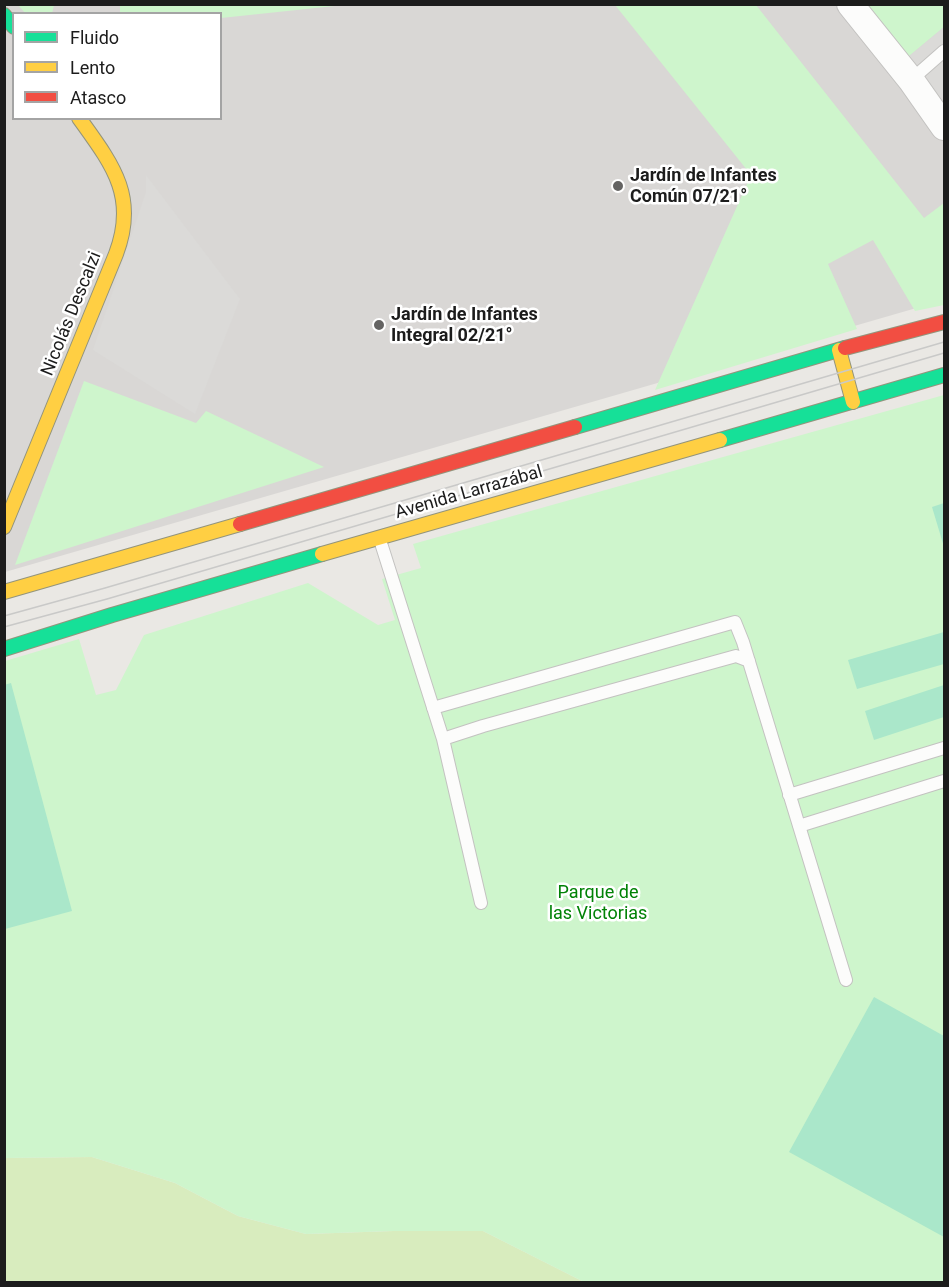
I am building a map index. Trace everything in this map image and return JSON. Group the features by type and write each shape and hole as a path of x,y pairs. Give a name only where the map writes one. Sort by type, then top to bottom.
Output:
{"main road":[{"name":"Nicolás Descalzi","path":"4,527 116,254 124,227 126,202 119,178 106,155 80,120"},
{"name":"Avenida Larrazábal","path":"6,589 100,571 839,350 945,322"},
{"path":"839,350 853,402"},
{"name":"Avenida Larrazábal","path":"4,649 112,615 945,375"},
{"path":"107,599 112,615"}],"street":[{"path":"850,4 945,127"}],"lane":[{"path":"911,81 945,51"},
{"path":"380,537 443,739 481,903"},
{"path":"433,708 735,622 846,980"},
{"path":"443,739 736,656 748,661"},
{"path":"789,795 945,748"},
{"path":"799,826 945,782"}],"shaded area":[{"path":"5,5 944,5 944,300 5,572"},
{"path":"944,27 944,127 896,67"},
{"path":"146,175 240,299 195,414 93,350 146,192"}],"green space":[{"path":"120,4 344,5 222,18 222,12 120,12"},
{"path":"18,5 54,5 52,12 24,12"},
{"path":"615,5 756,5 924,218 944,203 944,305 915,311 873,240 828,264 857,329 655,390 751,175"},
{"path":"855,5 944,5 944,27 896,67"},
{"path":"84,381 196,423 206,411 324,467 15,565"},
{"name":"Parque de las Victorias","path":"944,395 944,1282 584,1282 483,1231 306,1234 238,1216 175,1183 92,1157 5,1158 5,661 79,639 96,695 116,690 144,635 308,583 378,625 395,620 382,579 421,568 413,544"},
{"path":"944,503 944,547 932,507"},
{"path":"944,632 944,664 857,689 848,660"},
{"path":"11,683 72,911 5,929 4,685"},
{"path":"944,685 944,717 874,740 865,711"},
{"path":"874,997 944,1036 944,1237 789,1152"},
{"path":"92,1157 175,1183 238,1216 306,1234 483,1231 584,1282 5,1282 4,1158"}],"tram line":[{"path":"4,616 944,342"},
{"path":"4,627 107,599 944,353"}],"traffic: fast":[{"path":"4,15 12,25"},
{"path":"575,427 845,348"},
{"path":"720,440 944,375"},
{"path":"4,649 322,554"}],"traffic: slow":[{"path":"4,527 116,254 122,233 123,198 118,182 102,150 80,120"},
{"path":"839,350 853,402"},
{"path":"322,554 720,440"},
{"path":"4,592 240,524"}],"traffic: jam":[{"path":"845,348 944,322"},
{"path":"240,524 575,427"}],"place":[{"name":"Jardín de Infantes Común 07/21°","path":"618,186"},
{"name":"Jardín de Infantes Integral 02/21°","path":"379,325"}]}
